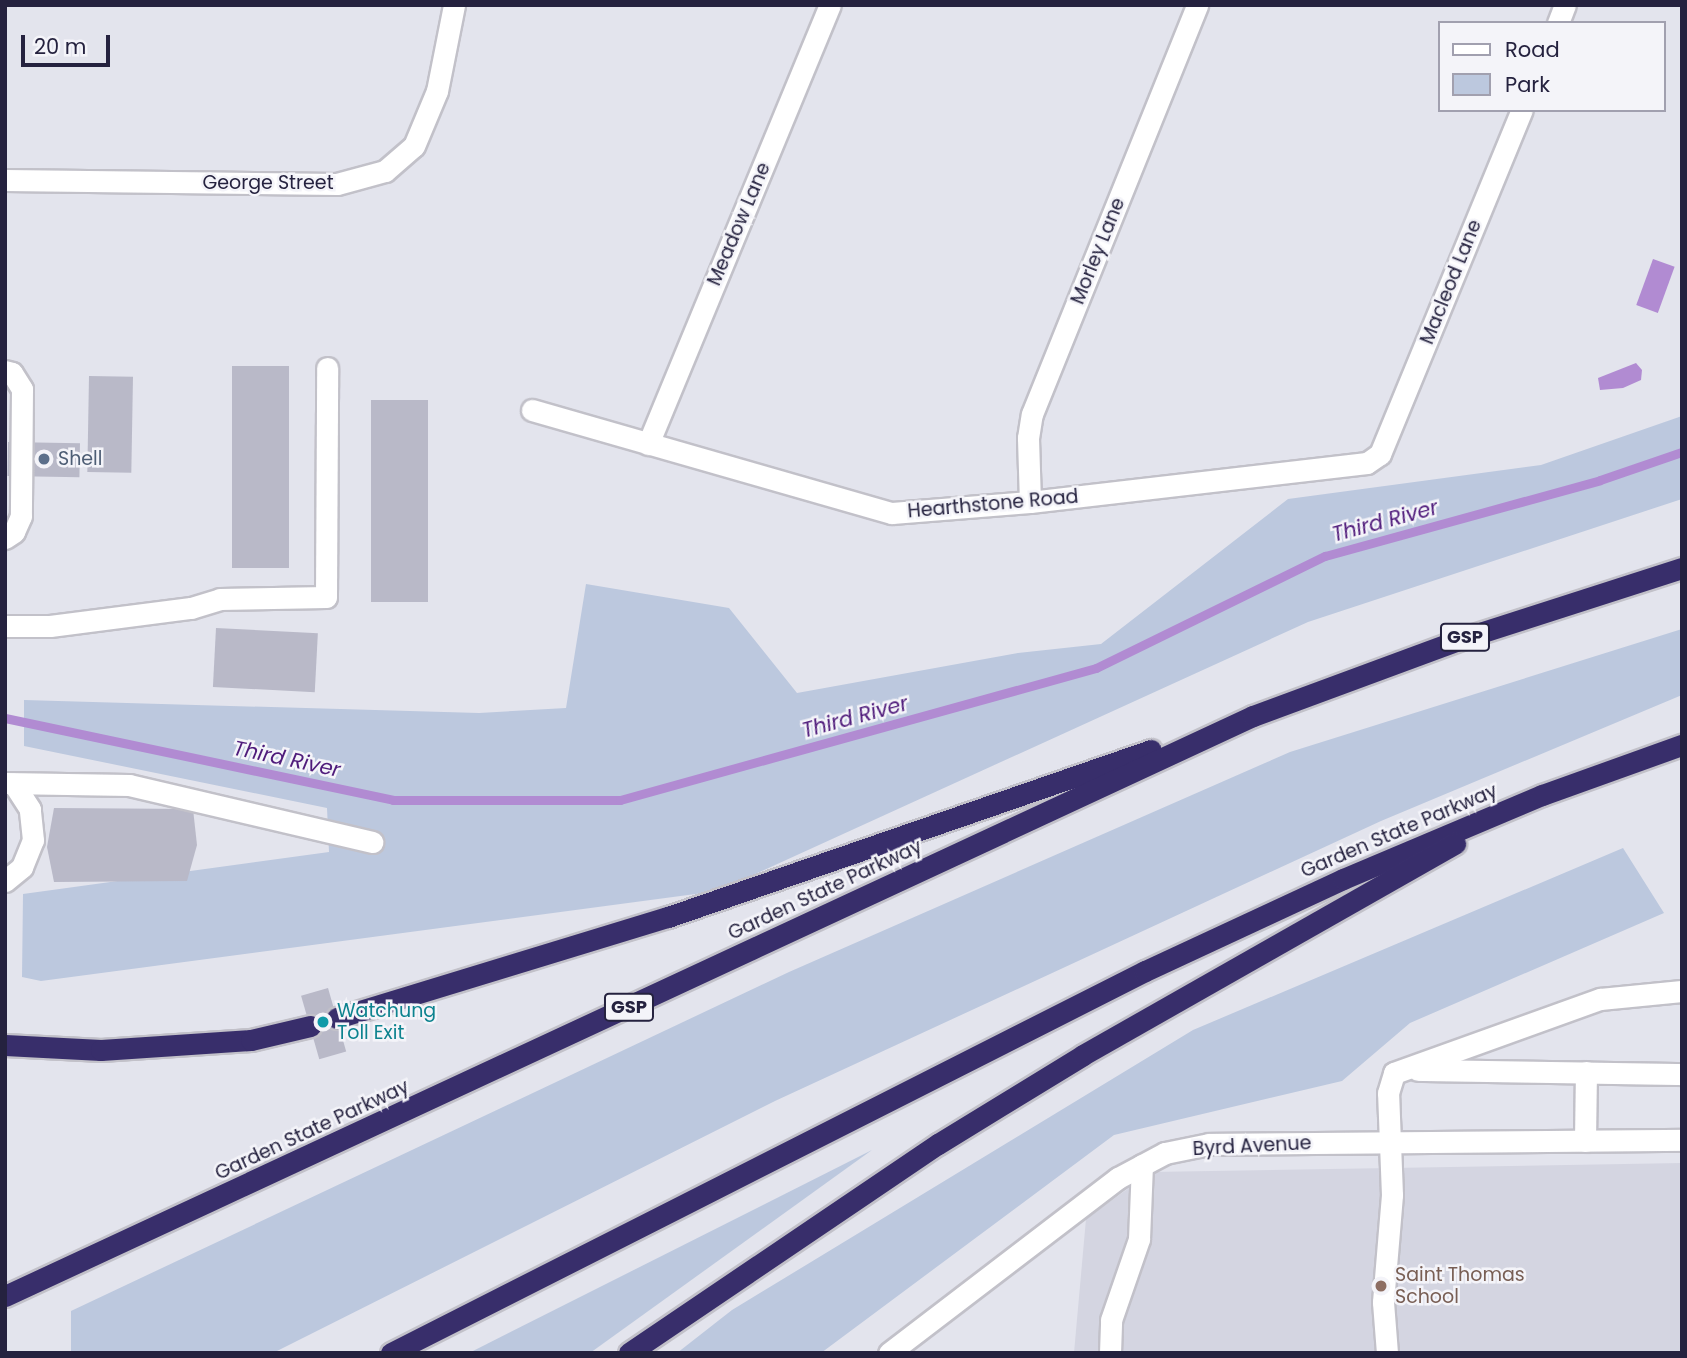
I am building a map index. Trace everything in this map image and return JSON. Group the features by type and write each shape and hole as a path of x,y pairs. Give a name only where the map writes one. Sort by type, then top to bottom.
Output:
{"highway":[{"name":"Garden State Parkway","path":"5,1296 1252,716 1461,639 1682,568"},
{"path":"337,1018 804,873 1252,716"},
{"name":"Garden State Parkway","path":"391,1353 1144,971 1343,879 1542,796 1682,745"},
{"path":"629,1353 938,1144 1072,1061 1542,796"},
{"path":"5,1045 101,1050 251,1040 310,1026"}],"street":[{"name":"George Street","path":"5,180 337,184 385,171 414,146 437,91 454,5"},
{"name":"Meadow Lane","path":"648,444 830,5"},
{"name":"Morley Lane","path":"1030,502 1032,414 1197,5"},
{"name":"Macleod Lane","path":"1380,454 1521,112"},
{"path":"5,625 62,625 191,608 220,599 326,597 327,368"},
{"path":"5,371 12,373 22,389 21,516 14,532 5,538"},
{"name":"Hearthstone Road","path":"532,410 892,513 1030,502 1367,463 1380,454"},
{"path":"9,783 129,785 372,842"},
{"path":"5,881 22,867 33,840 30,809 9,783"},
{"path":"1387,1353 1383,1302 1392,1195 1390,1081 1405,1069 1600,999 1682,991"},
{"path":"1405,1069 1682,1074"},
{"path":"1585,1142 1586,1072"},
{"name":"Byrd Avenue","path":"888,1353 1118,1178 1165,1153 1209,1144 1682,1140"},
{"path":"1110,1353 1111,1320 1139,1239 1142,1165"}],"shaded area":[{"path":"1653,259 1675,267 1658,313 1636,305"},
{"path":"1636,363 1642,370 1641,380 1623,388 1600,390 1598,378"},
{"name":"Saint Thomas School","path":"1682,1163 1682,1353 1074,1353 1086,1219 1151,1172"}],"green space":[{"path":"1682,416 1682,499 1308,622 718,891 41,981 22,977 23,894 329,852 327,808 24,746 24,700 479,713 566,708 586,584 729,608 797,693 1018,653 1101,644 1288,499 1541,465"},
{"path":"1682,629 1682,695 1381,821 775,1101 273,1353 71,1353 71,1311 789,972 1290,752"},
{"path":"1623,848 1664,913 1410,1023 1342,1081 1114,1135 821,1353 677,1353 732,1310 1193,1030"},
{"path":"872,1150 590,1353 469,1353"}],"building":[{"path":"232,366 289,366 289,568 232,568"},
{"path":"89,376 133,377 131,473 87,472"},
{"path":"371,400 428,400 428,602 371,602"},
{"name":"Shell","path":"8,442 80,443 79,477 7,476"},
{"path":"216,628 318,633 315,692 213,687"},
{"path":"54,808 193,809 197,845 187,881 54,882 47,847"},
{"name":"Watchung Toll Exit","path":"328,988 346,1051 319,1059 301,996"}],"waterway":[{"name":"Third River","path":"5,718 393,800 620,800 1096,668 1325,556 1600,480 1682,452"}],"place":[{"name":"Shell","path":"44,459"},
{"name":"Watchung Toll Exit","path":"323,1022"},
{"name":"Saint Thomas School","path":"1381,1286"}]}
